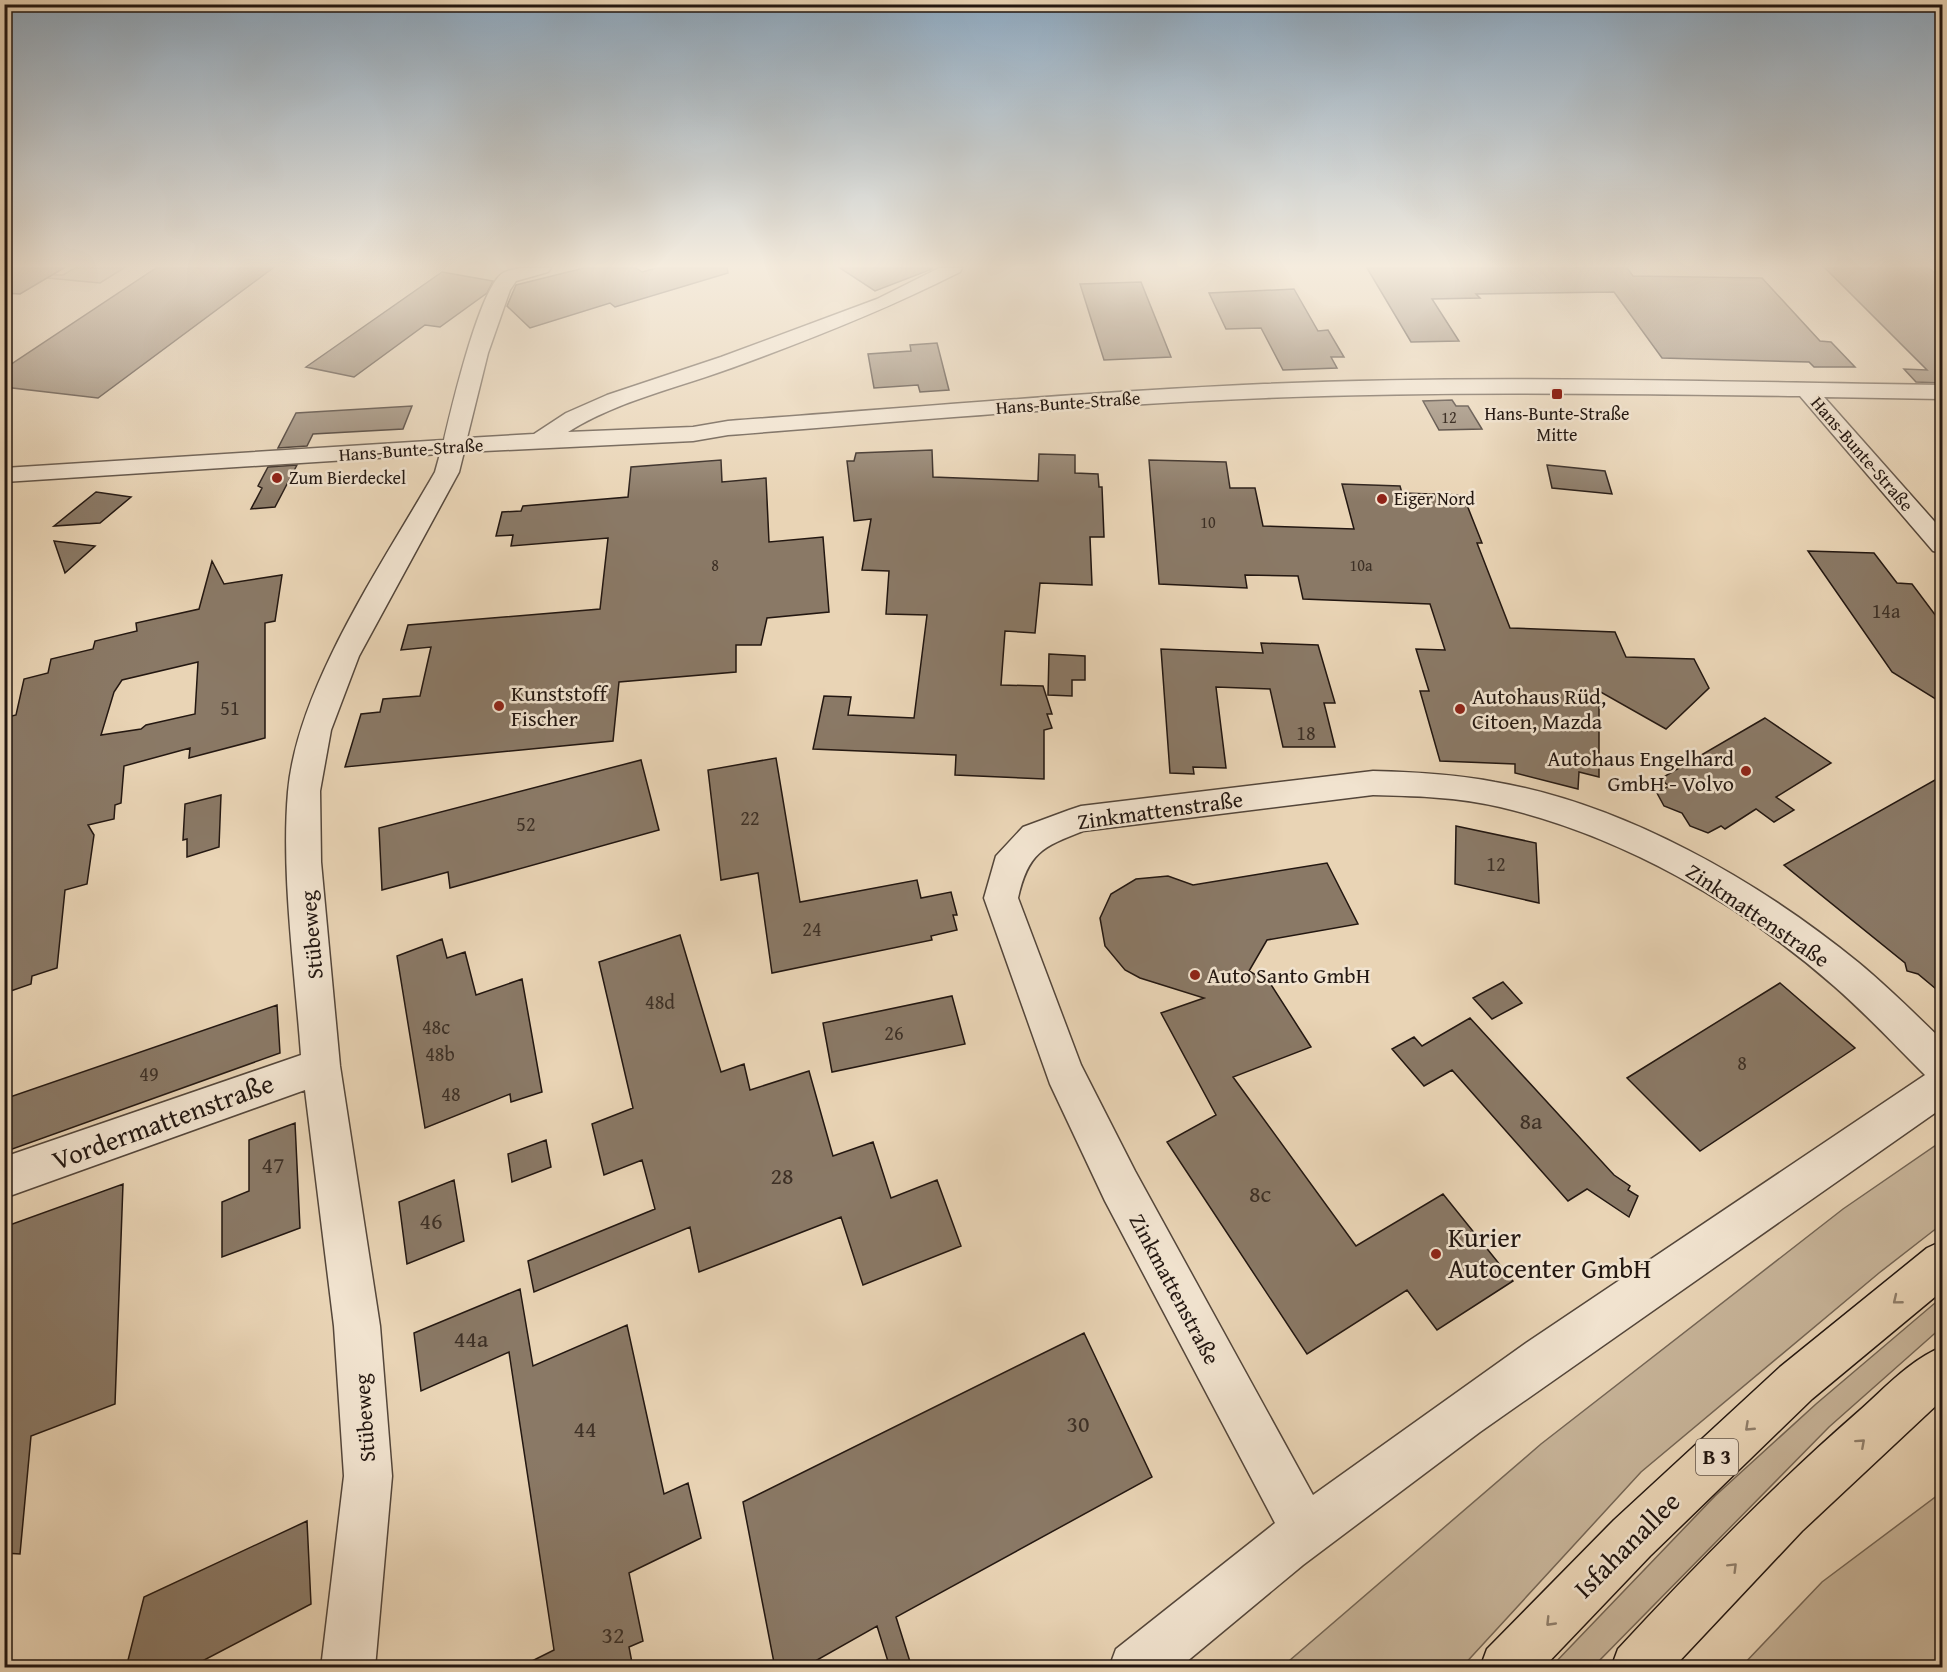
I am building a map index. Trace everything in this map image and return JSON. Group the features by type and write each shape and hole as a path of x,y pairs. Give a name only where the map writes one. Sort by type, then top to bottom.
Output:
{"highway":[{"name":"Isfahanallee","path":"1506,1668 1632,1538 1797,1383 1942,1263"},
{"path":"1638,1668 1691,1608 1818,1482 1942,1370"}],"street":[{"name":"Stübeweg","path":"348,1668 368,1476 357,1326 321,1066 304,853 304,791 316,730 345,656 447,472 480,346"},
{"path":"600,407 590,415 588,423 598,437 613,421 657,405 729,362 771,346"},
{"name":"Hans-Bunte-Straße","path":"4,475 598,437 672,436 728,428 1223,393 1500,386 1942,392"},
{"name":"Hans-Bunte-Straße","path":"1805,389 1942,545"},
{"name":"Hans-Bunte-Straße","path":"598,437 639,427 657,405 694,425 728,428"},
{"path":"537,441 573,418 600,407 657,405"},
{"name":"Zinkmattenstraße","path":"1305,1531 1120,1186 1064,1071 1001,898 1008,866 1035,837 1081,819 1373,783 1413,782 1467,788 1536,804 1584,818 1634,839 1732,892 1834,964 1942,1065"},
{"name":"Vordermattenstraße","path":"4,1178 321,1066"},
{"path":"1135,1668 1305,1531 1580,1333 1942,1086"}],"shaded area":[{"path":"1942,1141 1942,1224 1879,1273 1641,1472 1462,1667 1282,1667 1541,1444 1843,1209"},
{"path":"1942,1297 1942,1327 1829,1427 1593,1667 1551,1667 1715,1496 1816,1404"},
{"path":"1942,1492 1942,1667 1741,1667 1822,1582"}],"building":[{"path":"39,346 168,346 98,398 4,387 4,369"},
{"path":"336,346 396,346 354,377 306,367"},
{"path":"910,346 938,346 949,390 920,392 918,385 874,388 868,354 911,351"},
{"path":"1100,346 1167,346 1171,357 1104,360"},
{"path":"1270,346 1337,346 1344,357 1331,357 1337,368 1283,370"},
{"path":"1653,346 1835,346 1855,367 1814,367 1809,362 1662,358"},
{"path":"1903,346 1942,346 1942,383 1916,382 1904,369 1927,370"},
{"path":"1452,400 1456,406 1468,406 1482,429 1439,430 1423,401"},
{"path":"412,406 403,429 313,434 307,446 278,448 296,413"},
{"path":"932,450 933,477 1038,481 1039,454 1075,455 1075,473 1098,474 1099,487 1102,487 1104,537 1090,537 1092,585 1040,583 1035,633 1005,631 1001,685 1043,686 1052,714 1047,714 1052,728 1044,730 1044,779 955,775 956,755 813,749 824,696 851,697 848,715 914,718 927,615 886,614 889,571 862,570 871,519 854,521 847,461 854,461 856,453"},
{"path":"721,460 722,482 766,478 769,542 823,537 829,612 767,618 761,645 736,645 736,672 619,682 613,741 345,767 361,714 380,712 383,699 420,696 431,647 401,650 408,625 600,609 608,538 511,546 513,535 496,536 502,512 521,511 523,506 628,497 631,467"},
{"path":"1149,460 1226,462 1230,488 1255,488 1263,526 1354,529 1342,484 1400,486 1402,493 1463,495 1482,543 1477,543 1510,628 1615,632 1626,657 1694,659 1709,688 1666,729 1599,691 1599,777 1579,772 1578,789 1515,773 1515,764 1440,761 1420,691 1429,691 1416,649 1445,650 1430,604 1303,599 1298,576 1245,575 1247,588 1159,584"},
{"path":"297,465 275,507 251,509 262,488 258,486 268,467"},
{"path":"1547,465 1605,471 1612,494 1552,488"},
{"path":"96,492 131,497 100,523 54,526"},
{"path":"54,541 95,546 65,573"},
{"path":"1808,551 1874,553 1897,583 1912,584 1942,624 1942,703 1892,672"},
{"path":"212,561 224,584 282,575 275,621 265,623 265,738 189,758 190,748 124,766 121,803 115,805 114,819 88,825 94,835 87,884 65,890 57,968 32,976 31,984 8,992 8,985 4,986 4,718 16,715 24,679 48,673 51,659 93,649 95,641 137,631 136,623 199,609","holes":["198,662 195,714 146,725 141,729 101,735 114,692 122,680"]},
{"path":"1261,643 1318,645 1335,703 1324,703 1335,747 1283,747 1270,689 1216,687 1226,768 1193,767 1194,774 1170,773 1161,649 1263,653"},
{"path":"1049,654 1085,656 1085,680 1072,680 1072,696 1048,695"},
{"name":"Autohaus Engelhard GmbH - Volvo","path":"1765,718 1831,763 1776,797 1794,810 1774,822 1756,809 1725,829 1721,826 1708,833 1690,826 1682,813 1664,806 1657,793 1669,786 1660,779"},
{"path":"776,758 800,902 917,880 921,898 951,892 957,915 953,915 957,930 931,936 932,940 772,973 758,873 721,880 708,770"},
{"path":"641,760 659,830 450,888 448,872 382,890 379,828"},
{"path":"1942,776 1942,994 1918,974 1907,971 1905,963 1784,865"},
{"path":"221,795 219,847 187,857 187,839 183,840 185,804"},
{"path":"1456,826 1536,843 1539,903 1455,884"},
{"path":"1327,863 1358,924 1267,940 1249,971 1270,983 1311,1047 1233,1077 1356,1246 1443,1194 1513,1281 1437,1330 1407,1290 1307,1354 1167,1142 1216,1115 1161,1013 1204,998 1140,978 1125,970 1105,946 1100,918 1111,894 1136,879 1168,876 1193,885"},
{"path":"680,935 721,1072 744,1064 750,1090 809,1071 833,1156 873,1142 891,1198 937,1180 961,1246 863,1285 841,1217 699,1272 690,1227 534,1292 528,1261 655,1209 642,1160 604,1175 592,1124 633,1108 599,962"},
{"path":"442,939 447,958 465,952 476,995 522,979 542,1092 511,1102 510,1094 425,1128 397,956"},
{"path":"1503,982 1522,1003 1492,1019 1473,998"},
{"path":"1780,983 1855,1048 1700,1151 1627,1078"},
{"path":"952,996 965,1044 832,1072 823,1023"},
{"path":"277,1005 280,1053 4,1152 4,1099"},
{"path":"1470,1018 1614,1175 1630,1186 1628,1190 1638,1196 1629,1217 1587,1189 1568,1201 1452,1070 1424,1086 1392,1049 1414,1037 1422,1046"},
{"path":"295,1123 300,1228 222,1257 222,1202 249,1191 249,1140"},
{"path":"546,1140 551,1167 512,1182 508,1154"},
{"path":"454,1180 464,1241 407,1264 399,1202"},
{"path":"123,1184 115,1404 31,1436 20,1554 4,1553 4,1227"},
{"path":"520,1289 533,1366 627,1325 664,1494 688,1483 701,1538 629,1573 643,1641 629,1647 633,1668 518,1668 554,1650 509,1352 421,1391 414,1333"},
{"path":"1084,1333 1152,1477 896,1617 912,1668 890,1668 877,1626 803,1668 775,1668 743,1502"},
{"path":"307,1521 311,1604 189,1668 126,1668 144,1597"}],"place":[{"name":"Hans-Bunte-Straße Mitte","path":"1557,394"},
{"name":"Zum Bierdeckel","path":"277,478"},
{"name":"Eiger Nord","path":"1382,499"},
{"name":"Kunststoff Fischer","path":"499,706"},
{"name":"Autohaus Rüd, Citoen, Mazda","path":"1460,709"},
{"name":"Autohaus Engelhard GmbH - Volvo","path":"1746,771"},
{"name":"Auto Santo GmbH","path":"1195,975"},
{"name":"Kurier Autocenter GmbH","path":"1436,1254"}]}
